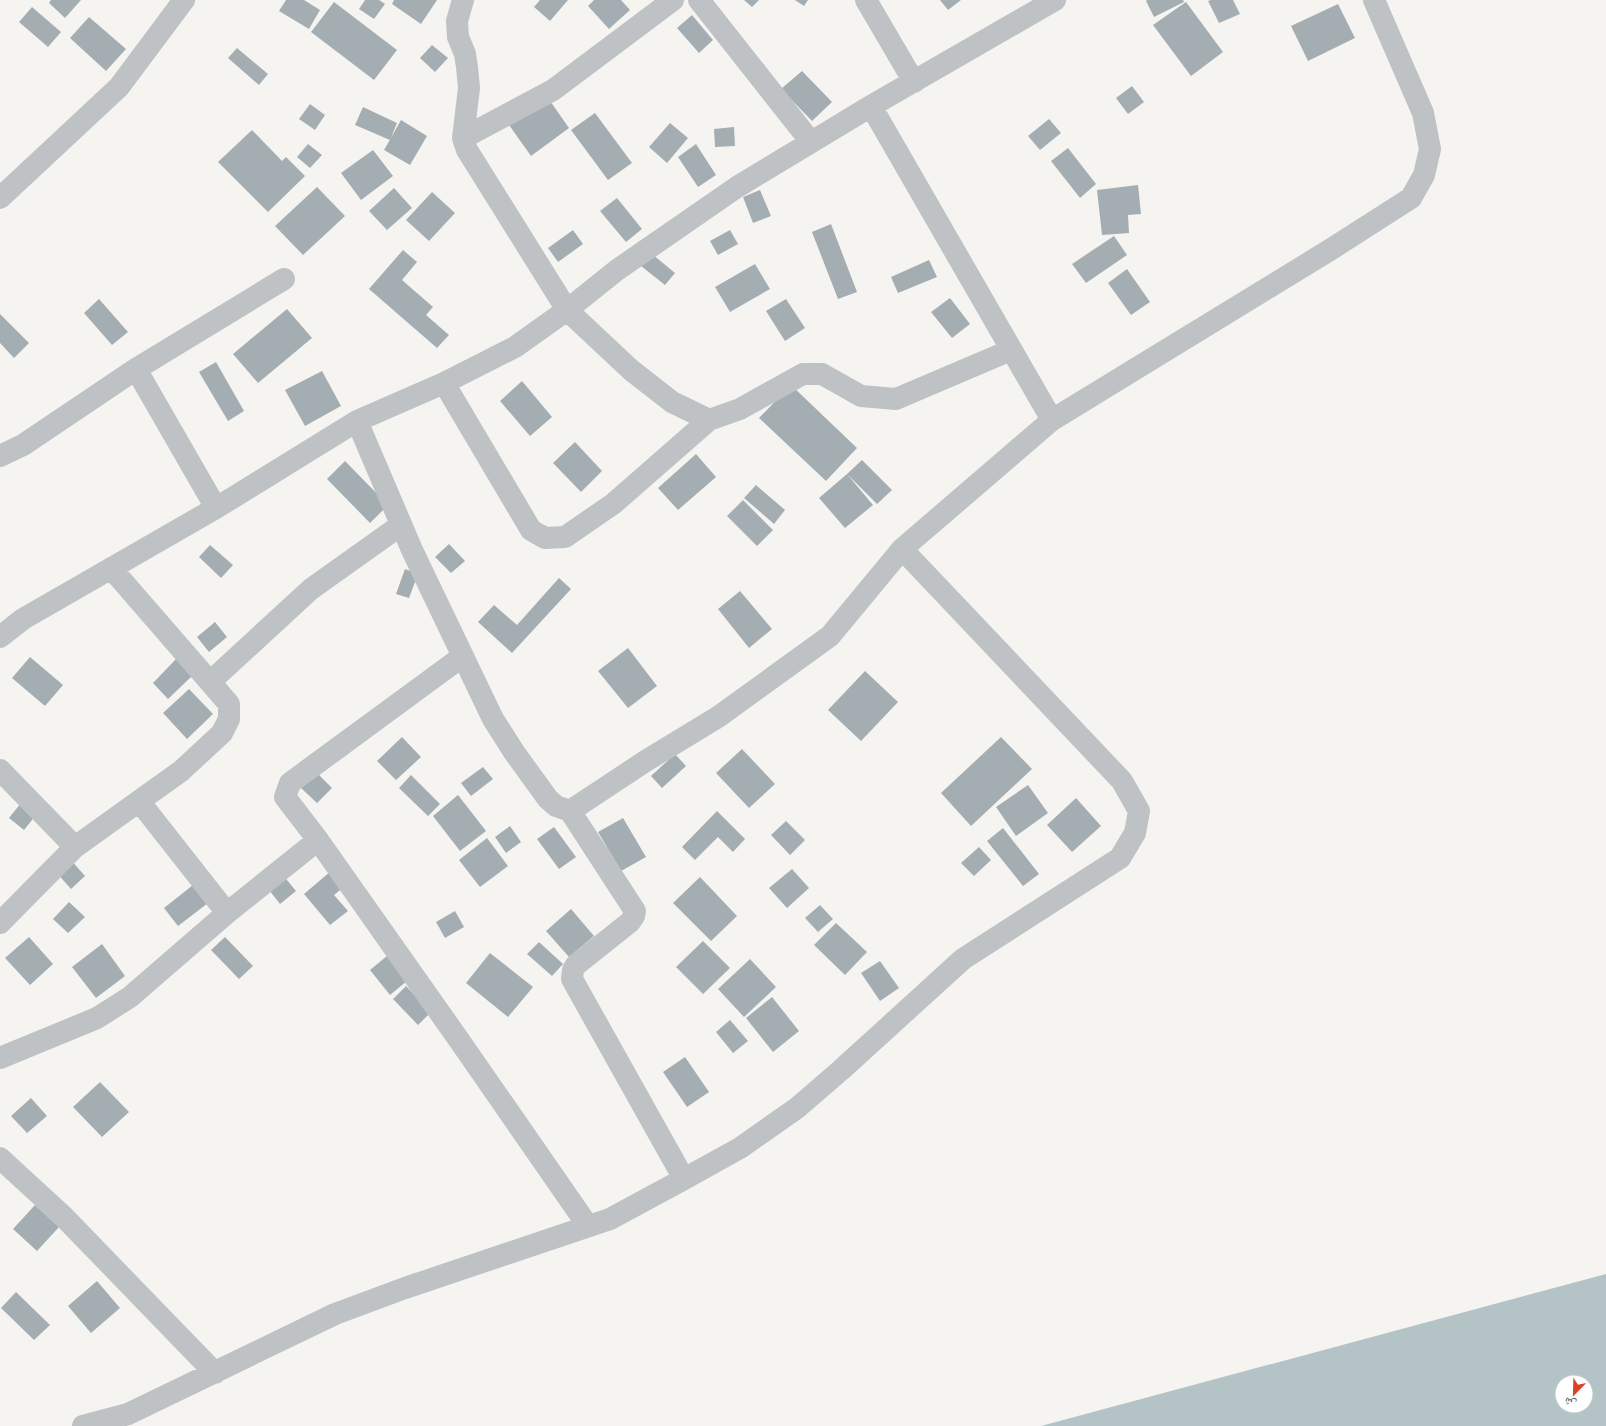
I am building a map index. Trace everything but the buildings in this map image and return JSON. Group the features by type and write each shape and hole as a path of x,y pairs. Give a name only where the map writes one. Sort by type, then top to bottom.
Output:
{"street":[{"path":"463,0 457,21 458,37 465,54 469,88 462,138 467,150 567,310 631,370 672,402 709,420"},
{"path":"462,138 553,90 673,0"},
{"path":"699,0 811,142"},
{"path":"866,0 914,82"},
{"path":"0,637 23,619 216,508 357,421 444,383 515,347 567,310 617,270 731,191 871,106 1055,0"},
{"path":"570,811 644,762 718,717 830,636 902,549 1052,420 1333,248 1411,198 1424,175 1430,149 1423,113 1374,0"},
{"path":"0,198 119,87 182,1"},
{"path":"871,106 1052,420"},
{"path":"0,456 23,445 136,369 284,279"},
{"path":"444,383 531,530 545,538 565,537 613,504 709,420 740,408 803,374 822,374 860,396 896,399 1011,350"},
{"path":"136,369 216,508"},
{"path":"357,421 401,525 493,719 514,752 548,799 556,806 570,811 635,910 634,916 630,922 576,965 573,970 572,978 684,1179"},
{"path":"210,682 311,590 401,525"},
{"path":"83,1426 128,1414 335,1314 405,1288 610,1219 684,1179 740,1148 797,1108 841,1070 962,959 1120,858 1135,833 1139,811 1122,781 902,549"},
{"path":"0,923 76,847 181,771 222,733 228,719 229,704 111,568"},
{"path":"463,656 290,783 285,796 318,840 459,1040 588,1226"},
{"path":"0,770 76,847"},
{"path":"139,801 227,914"},
{"path":"0,1058 97,1018 130,997 227,914 318,840"},
{"path":"0,1158 62,1215 215,1373"}],"shaded area":[{"path":"1606,1274 1606,1426 1041,1426"}]}
